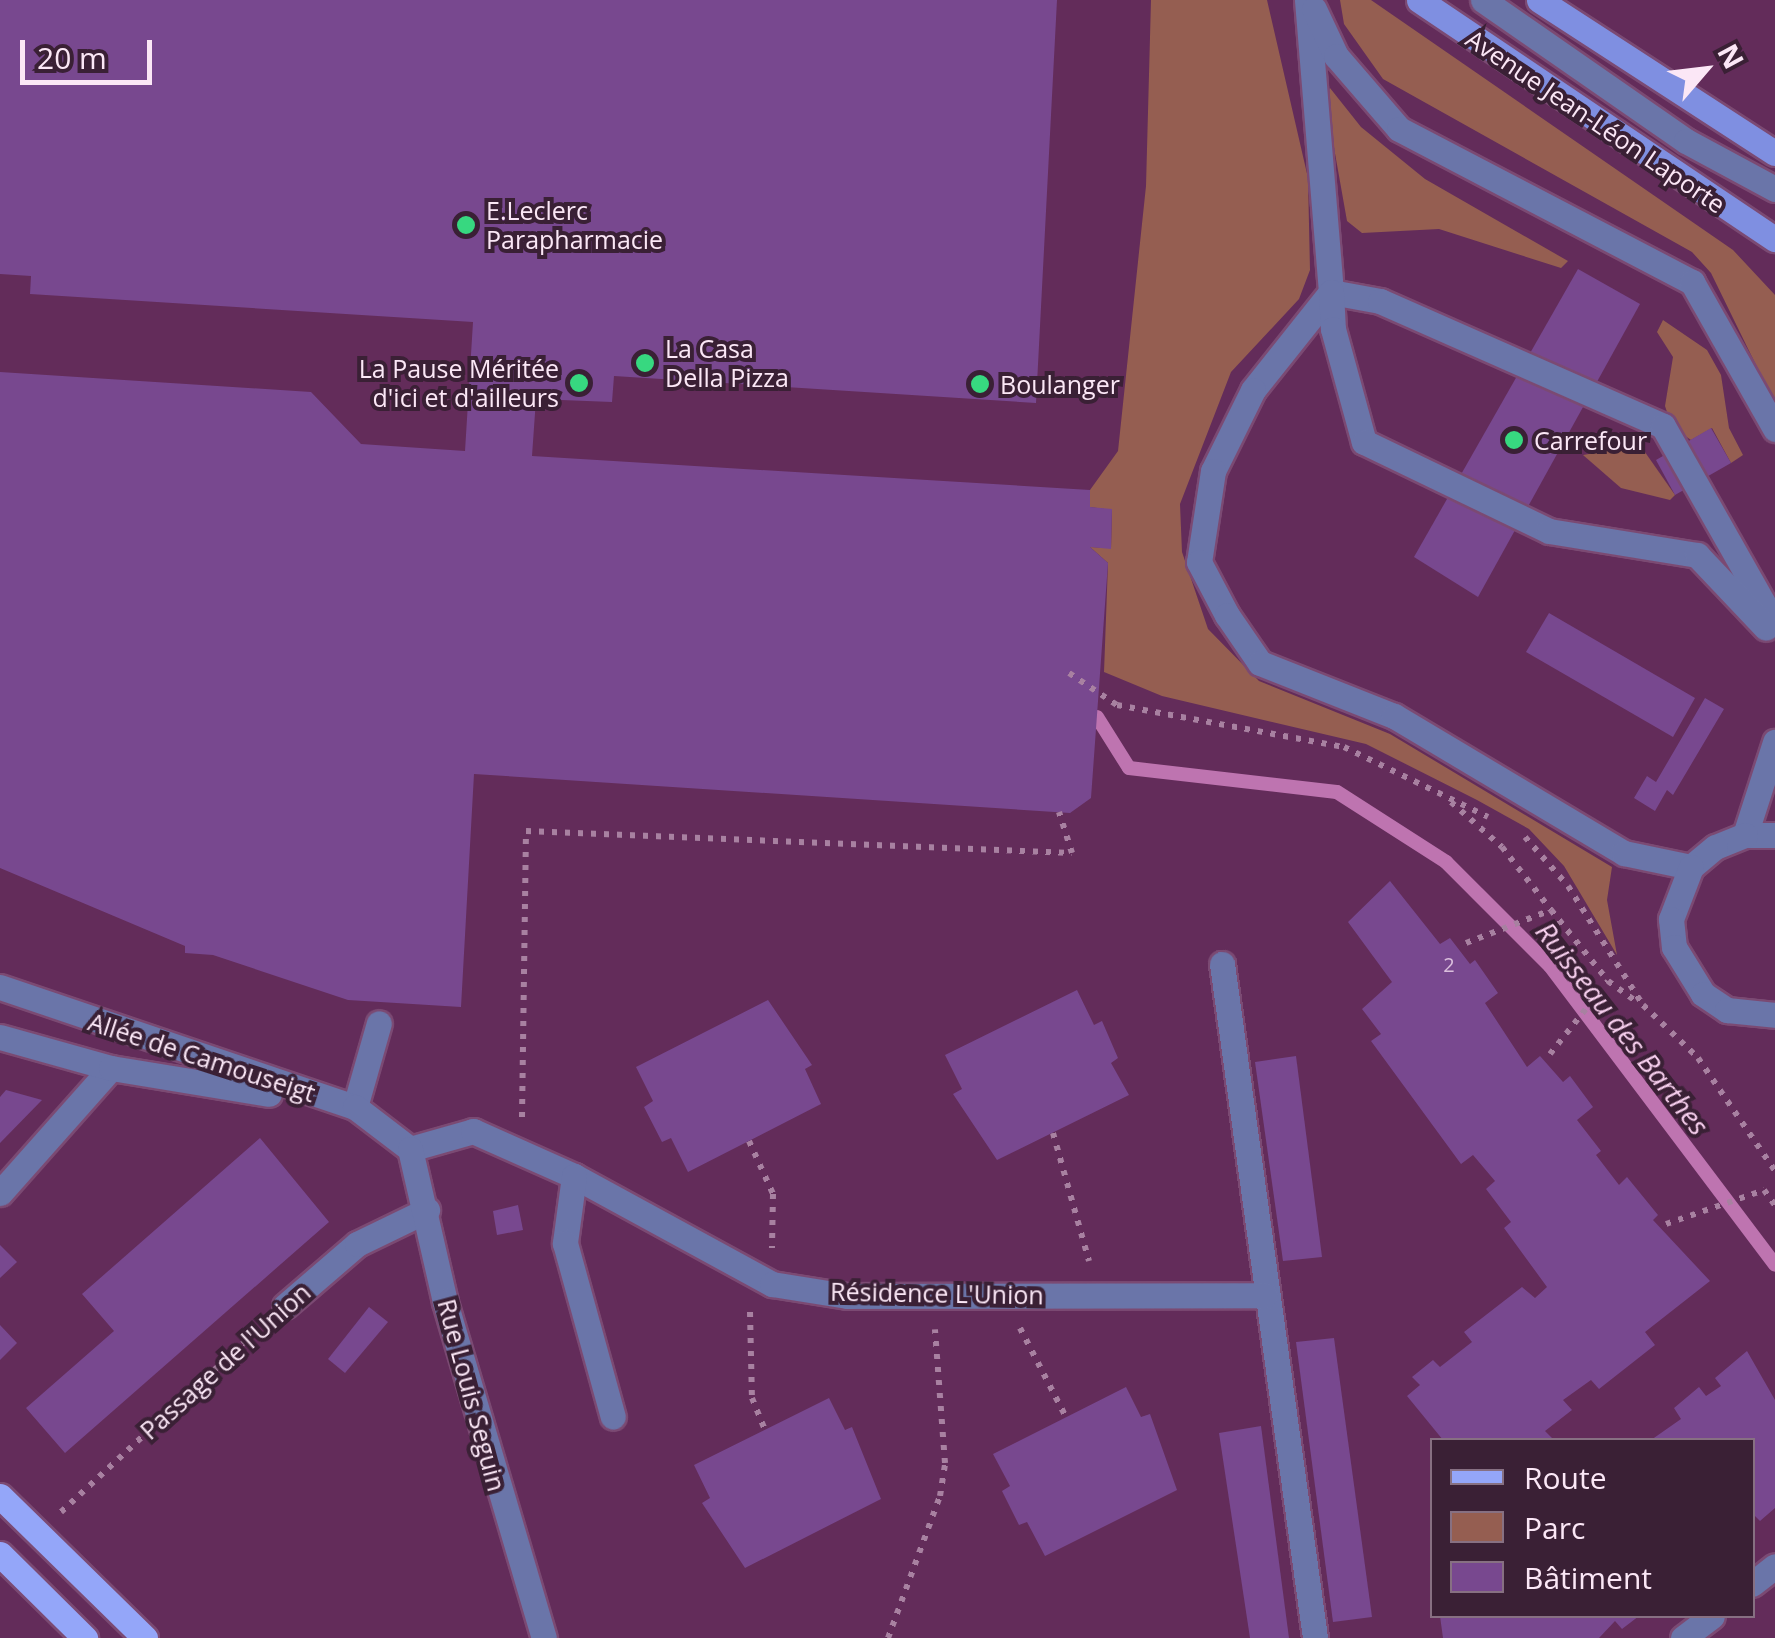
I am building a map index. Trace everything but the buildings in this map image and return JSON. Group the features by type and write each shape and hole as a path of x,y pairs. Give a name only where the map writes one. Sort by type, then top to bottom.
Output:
{"main road":[{"path":"0,1496 145,1638"},
{"path":"0,1554 85,1638"}],"street":[{"path":"1309,0 1333,330 1364,442 1549,531 1697,555 1775,638"},
{"path":"1309,0 1336,56 1398,129 1692,282 1775,430"},
{"name":"Avenue Jean-Léon Laporte","path":"1419,0 1775,239"},
{"name":"Avenue Jean-Léon Laporte","path":"1484,0 1686,141 1775,188"},
{"path":"1539,0 1775,153"},
{"path":"1331,292 1380,301 1663,426 1775,624"},
{"path":"1331,292 1254,390 1212,472 1199,562 1228,616 1260,663 1394,716 1624,854 1691,868"},
{"path":"1745,835 1775,742"},
{"path":"1775,835 1745,835 1715,847 1691,868 1671,920 1685,973 1727,1010 1775,1015"},
{"path":"1222,964 1314,1638"},
{"name":"Allée de Camouseigt","path":"0,988 355,1107 410,1149"},
{"name":"Allée de Camouseigt","path":"48,1005 110,1068"},
{"path":"355,1107 379,1023"},
{"name":"Allée de Camouseigt","path":"0,1038 110,1068 355,1107"},
{"path":"0,1193 110,1068"},
{"name":"Résidence L'Union","path":"410,1149 473,1131 574,1176 763,1280 847,1296 1265,1294"},
{"name":"Rue Louis Seguin","path":"410,1149 451,1322 544,1638"},
{"path":"574,1176 565,1243 614,1418"},
{"name":"Passage de l'Union","path":"284,1306 357,1244 427,1210"},
{"path":"1755,1582 1775,1566"},
{"path":"1683,1638 1709,1618"}],"path":[{"path":"1068,673 1117,705 1344,747 1506,826"},
{"path":"1443,795 1502,847 1605,984 1642,1005 1698,1058 1775,1171"},
{"path":"522,1124 526,831 1072,852 1059,812"},
{"path":"1522,834 1568,886 1642,1005"},
{"path":"1466,943 1551,910"},
{"path":"1550,1054 1605,984"},
{"path":"1053,1132 1097,1295"},
{"path":"748,1141 772,1194 776,1235 750,1310 752,1398 765,1430"},
{"path":"1666,1224 1764,1190 1775,1205"},
{"path":"888,1638 940,1496 945,1462 932,1296"},
{"path":"1004,1296 1066,1417"},
{"name":"Passage de l'Union","path":"38,1533 284,1306"}],"green space":[{"path":"1151,0 1267,0 1308,178 1310,270 1299,299 1231,372 1180,504 1182,552 1208,629 1259,681 1390,734 1612,867 1607,900 1617,955 1564,866 1529,829 1477,800 1366,744 1162,696 1104,672 1108,563 1090,547 1111,548 1112,510 1090,507 1090,490 1118,451 1146,186"},
{"path":"1340,0 1371,0 1733,250 1775,295 1775,404 1711,273 1692,252 1383,79 1344,24"},
{"path":"1330,88 1361,127 1425,179 1568,261 1561,268 1439,229 1362,233 1347,221 1325,97"},
{"path":"1663,320 1707,350 1721,375 1729,428 1743,455 1731,463 1712,428 1691,440 1672,427 1665,406 1673,357 1657,332"},
{"path":"1640,445 1675,495 1670,500 1621,488 1583,455"}],"waterway":[{"name":"Ruisseau des Barthes","path":"1097,717 1129,768 1337,792 1446,862 1550,966 1775,1265"}],"place":[{"name":"E.Leclerc Parapharmacie","path":"466,225"},
{"name":"La Casa Della Pizza","path":"645,363"},
{"name":"La Pause Méritée d'ici et d'ailleurs","path":"579,383"},
{"name":"Boulanger","path":"980,384"},
{"name":"Carrefour","path":"1514,440"}]}
